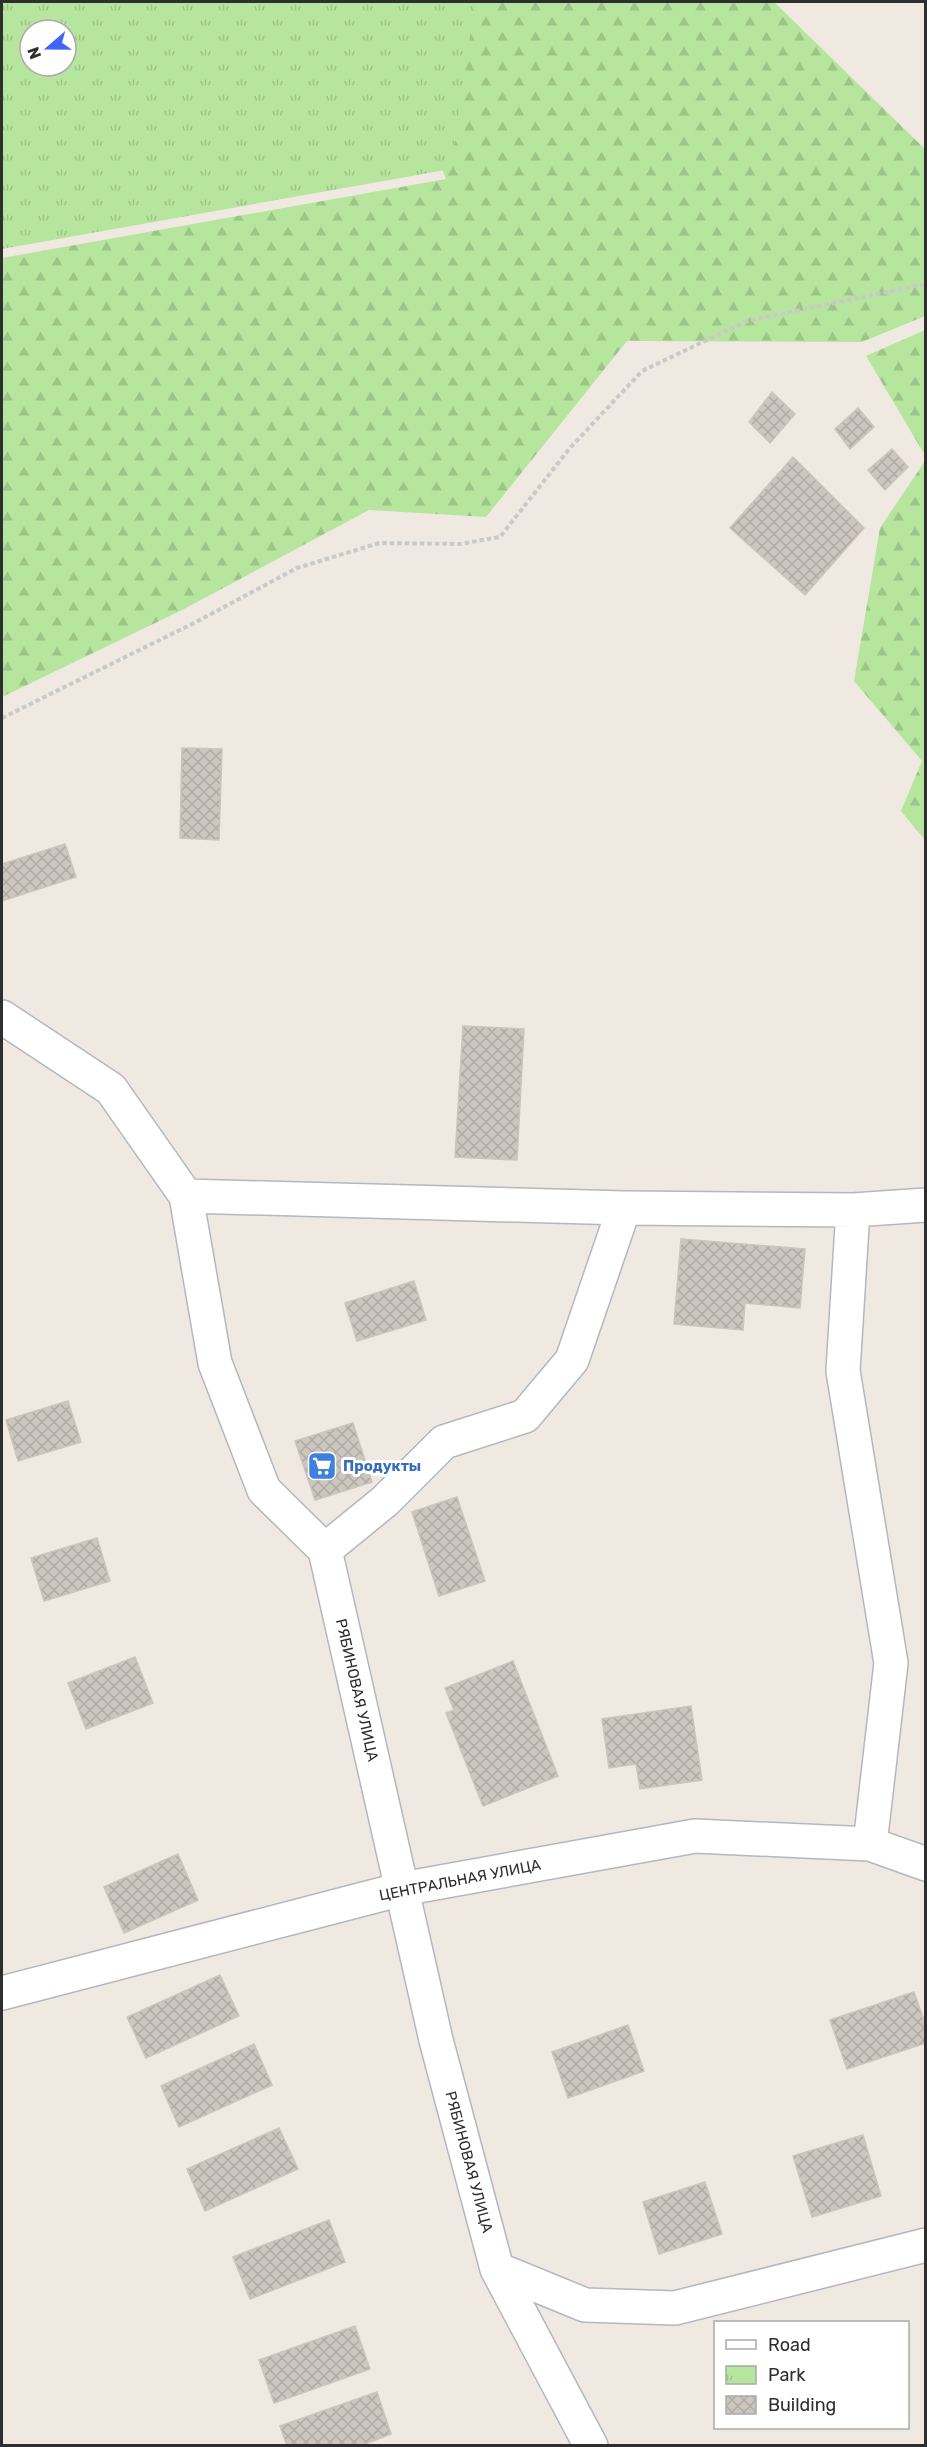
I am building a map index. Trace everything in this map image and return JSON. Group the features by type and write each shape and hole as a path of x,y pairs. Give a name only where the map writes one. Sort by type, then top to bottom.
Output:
{"street":[{"path":"2,1017 111,1089 186,1196 214,1363 264,1490 325,1550 385,1501 444,1442 525,1416 572,1360 624,1208"},
{"path":"186,1196 624,1208 853,1210 926,1205"},
{"path":"853,1210 843,1371 891,1663 870,1844"},
{"name":"РЯБИНОВАЯ УЛИЦА","path":"325,1550 436,2040 497,2269 591,2445"},
{"name":"ЦЕНТРАЛЬНАЯ УЛИЦА","path":"2,1993 402,1889 695,1836 870,1844 926,1864"},
{"path":"497,2269 585,2304 675,2308 926,2245"}],"path":[{"path":"2,718 297,568 379,543 460,544 500,537 570,448 642,371 747,321 926,284"}],"green space":[{"path":"2,2 475,2 451,169 2,249"},
{"path":"374,2 774,2 925,149 925,316 862,342 627,341 486,517 369,510 182,610 2,697 2,258 446,179"},
{"path":"925,330 925,455 866,356"},
{"path":"925,461 926,840 901,811 922,761 854,681 880,528"}],"building":[{"path":"772,392 795,414 770,443 749,422"},
{"path":"858,408 874,427 850,449 835,429"},
{"path":"892,449 908,467 885,490 868,470"},
{"path":"793,457 864,528 805,595 730,528"},
{"path":"182,748 222,749 219,840 180,838"},
{"path":"65,844 76,877 2,901 2,864"},
{"path":"463,1026 524,1029 517,1160 455,1157"},
{"path":"681,1239 805,1249 800,1308 745,1303 743,1330 674,1324"},
{"path":"414,1281 426,1320 357,1341 345,1303"},
{"path":"68,1401 81,1442 18,1461 6,1420"},
{"path":"353,1423 372,1482 315,1500 295,1441"},
{"path":"457,1497 485,1581 439,1596 412,1512"},
{"path":"97,1538 110,1581 44,1601 31,1558"},
{"path":"135,1657 153,1703 86,1729 68,1683"},
{"path":"513,1661 558,1776 483,1806 446,1713 454,1710 445,1688"},
{"path":"691,1706 702,1780 640,1789 636,1764 609,1768 602,1719"},
{"path":"178,1854 198,1900 124,1933 104,1887"},
{"path":"220,1975 239,2016 146,2058 127,2017"},
{"path":"914,1992 926,2026 926,2043 847,2069 830,2020"},
{"path":"628,2025 644,2071 568,2098 552,2052"},
{"path":"254,2044 272,2085 179,2127 161,2086"},
{"path":"279,2128 298,2169 205,2211 187,2169"},
{"path":"863,2135 881,2196 812,2217 793,2156"},
{"path":"705,2182 722,2234 659,2254 643,2202"},
{"path":"329,2220 345,2262 250,2299 233,2257"},
{"path":"355,2326 370,2369 274,2403 259,2360"},
{"path":"377,2392 391,2434 360,2446 287,2446 280,2426"}],"place":[{"name":"Продукты","path":"322,1466"}]}
